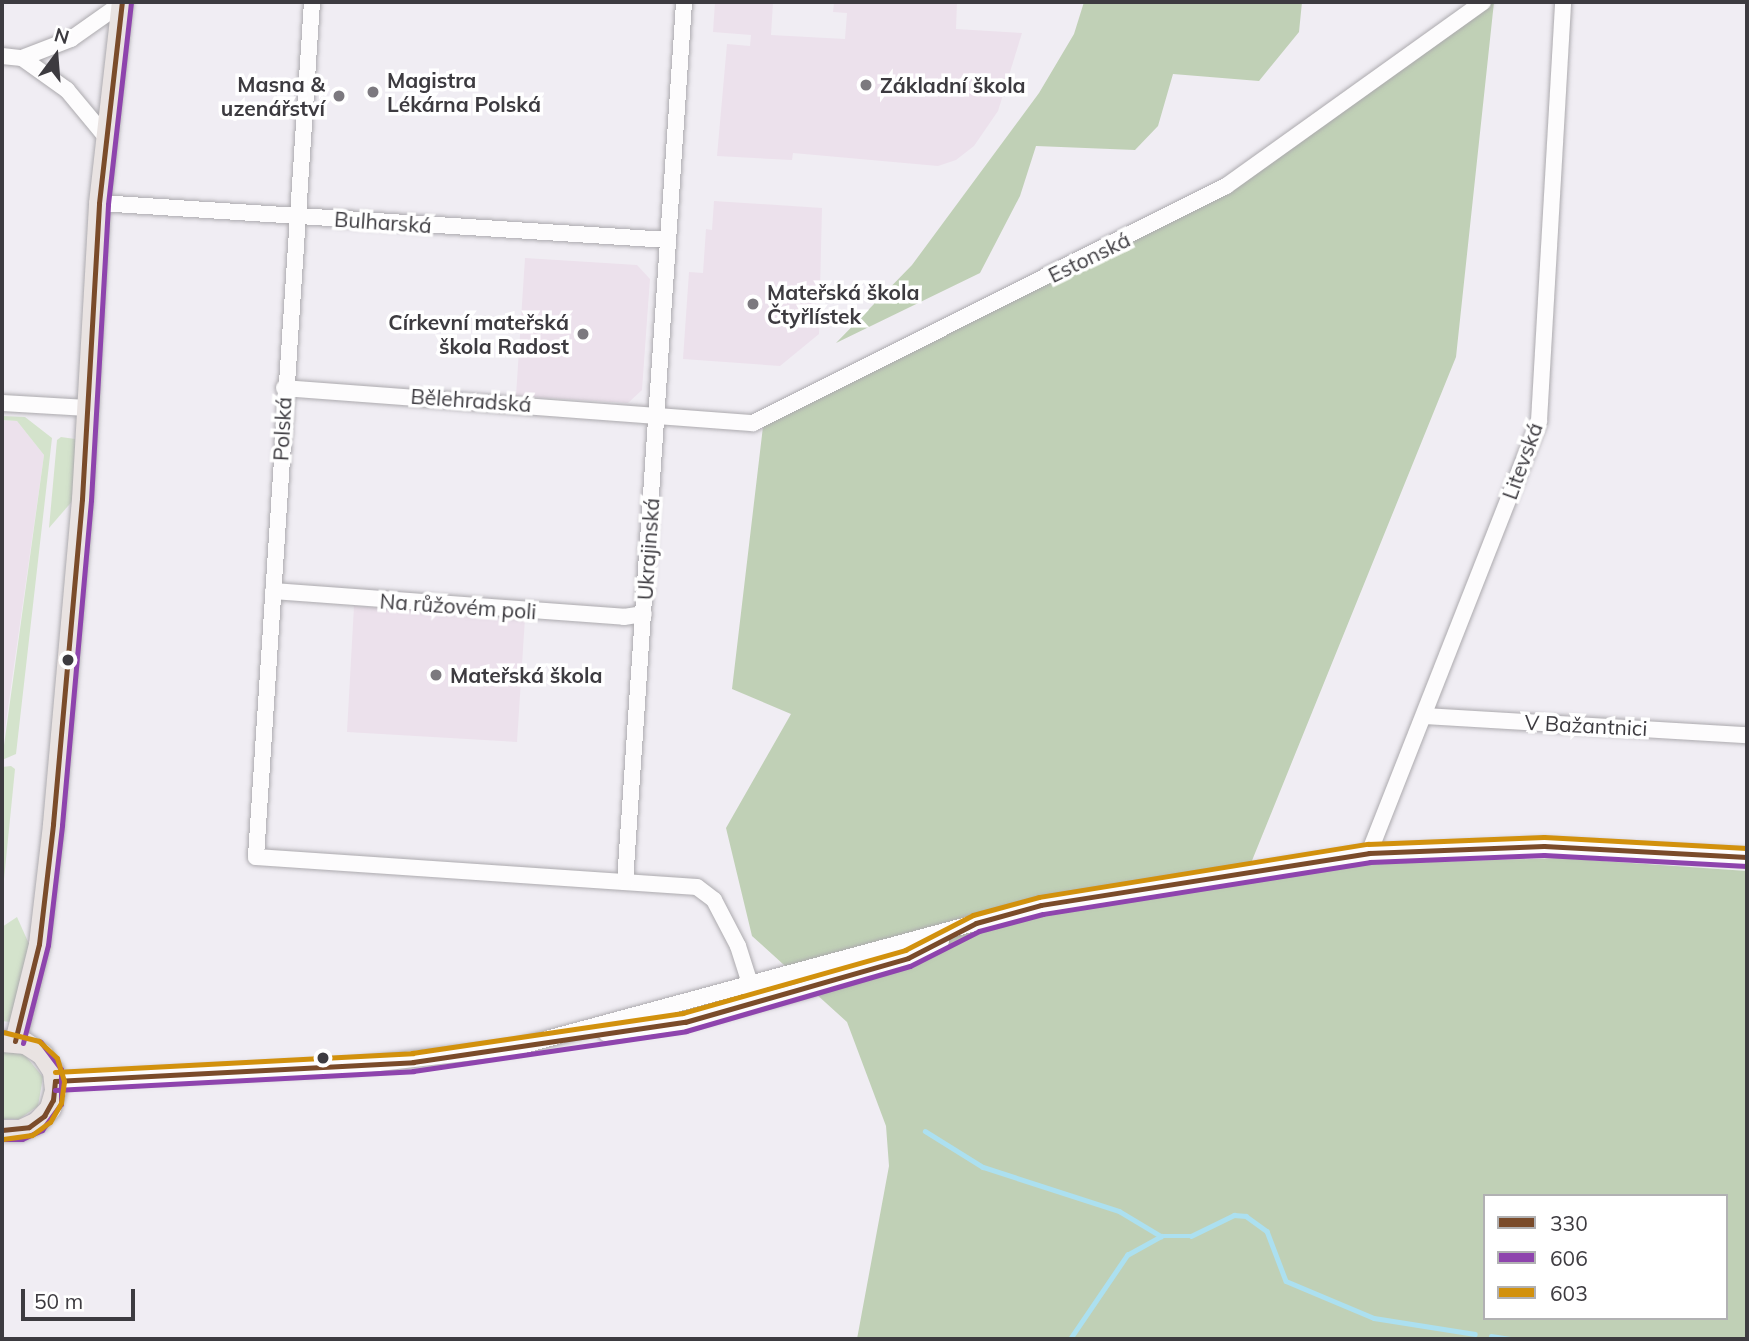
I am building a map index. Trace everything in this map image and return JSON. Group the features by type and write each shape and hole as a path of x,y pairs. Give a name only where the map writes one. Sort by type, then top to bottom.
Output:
{"main road":[{"path":"2,1130 29,1127 44,1116 53,1100 55,1081 42,1054 9,1041 39,944 53,824 88,408 99,204 122,2"}],"street":[{"path":"2,56 22,58 71,39 122,2"},
{"name":"Polská","path":"312,2 284,388 256,857 625,882"},
{"name":"Ukrajinská","path":"625,882 684,2"},
{"name":"Estonská","path":"658,413 752,423 763,414 1099,253 1226,186 1483,2"},
{"name":"Litevská","path":"1369,853 1539,421 1563,2"},
{"path":"22,58 67,90 106,137"},
{"name":"Bulharská","path":"99,204 668,240"},
{"name":"Bělehradská","path":"284,388 658,413"},
{"path":"2,402 88,408"},
{"name":"Na růžovém poli","path":"273,591 610,617 643,614"},
{"name":"V Bažantnici","path":"1424,716 1747,735"},
{"path":"517,1047 722,995 1041,905 1369,853 1544,846 1747,857"},
{"path":"599,1034 739,1001 750,987 753,978 714,900 697,887 625,882"},
{"path":"55,1081 345,1067 517,1047 685,1022 908,958 976,923"},
{"path":"743,957 771,974 940,934"},
{"path":"722,995 737,981 743,957"},
{"path":"750,987 753,993 772,999"}],"shaded area":[{"name":"Základní škola","path":"715,2 773,2 771,35 845,39 847,13 833,12 834,2 957,2 956,29 1022,33 998,111 974,146 956,160 938,166 793,153 792,160 717,156 727,44 750,46 751,35 713,32"},
{"name":"Mateřská škola Čtyřlístek","path":"714,201 822,208 819,334 780,366 683,359 689,272 703,273 706,229 712,230"},
{"name":"Církevní mateřská škola Radost","path":"525,258 637,265 650,279 642,390 628,403 516,396"},
{"path":"2,420 17,421 44,455 2,750"},
{"name":"Mateřská škola","path":"354,606 525,618 517,742 347,732"}],"green space":[{"path":"1084,2 1302,2 1299,32 1259,81 1173,74 1158,126 1135,150 1036,146 1020,196 980,273 836,343 912,265 1039,93 1074,34"},
{"path":"1494,2 1456,357 1249,868 1559,858 1747,871 1747,1339 857,1339 889,1166 886,1126 847,1022 752,936 726,828 791,714 732,689 764,418 1227,194"},
{"path":"2,416 25,417 52,438 16,754 2,760 44,455 17,421 2,420"},
{"path":"61,437 75,439 75,498 49,528 57,440"},
{"path":"11,766 15,769 2,899 2,767"},
{"path":"17,917 29,944 10,1022 2,1021 2,927"},
{"path":"2,1052 24,1054 43,1077 38,1106 19,1119 2,1119"}],"waterway":[{"path":"925,1131 983,1167 1119,1211 1161,1236 1191,1236 1234,1215 1246,1216 1267,1231 1286,1281 1374,1318 1475,1334"},
{"path":"1070,1339 1127,1255 1161,1236"},
{"path":"1491,1336 1510,1339"}],"transit line":[{"name":"330","path":"15,1041 39,944 53,824 82,499 99,203 122,2"},
{"name":"606","path":"23,1043 48,945 62,825 91,500 108,204 131,3"},
{"name":"603","path":"55,1072 412,1053 683,1013 905,950 973,915 1039,897 1368,844 1544,837 1747,848"},
{"name":"330","path":"55,1081 413,1062 685,1022 908,958 976,923 1041,905 1369,853 1544,846 1747,857"},
{"name":"606","path":"55,1090 413,1071 686,1031 910,966 979,931 1043,914 1370,862 1544,855 1747,866"},
{"name":"603","path":"3,1139 32,1135 50,1122 61,1103 64,1081 57,1058 39,1041 4,1032"},
{"name":"606","path":"2,1139 22,1139 42,1130 61,1104 61,1069 41,1042"},
{"name":"330","path":"2,1130 29,1127 44,1116 53,1100 55,1081"}],"place":[{"name":"Základní škola","path":"866,85"},
{"name":"Magistra Lékárna Polská","path":"373,92"},
{"name":"Masna & uzenářství","path":"339,96"},
{"name":"Mateřská škola Čtyřlístek","path":"753,304"},
{"name":"Církevní mateřská škola Radost","path":"583,334"},
{"name":"Mateřská škola","path":"436,675"}]}
